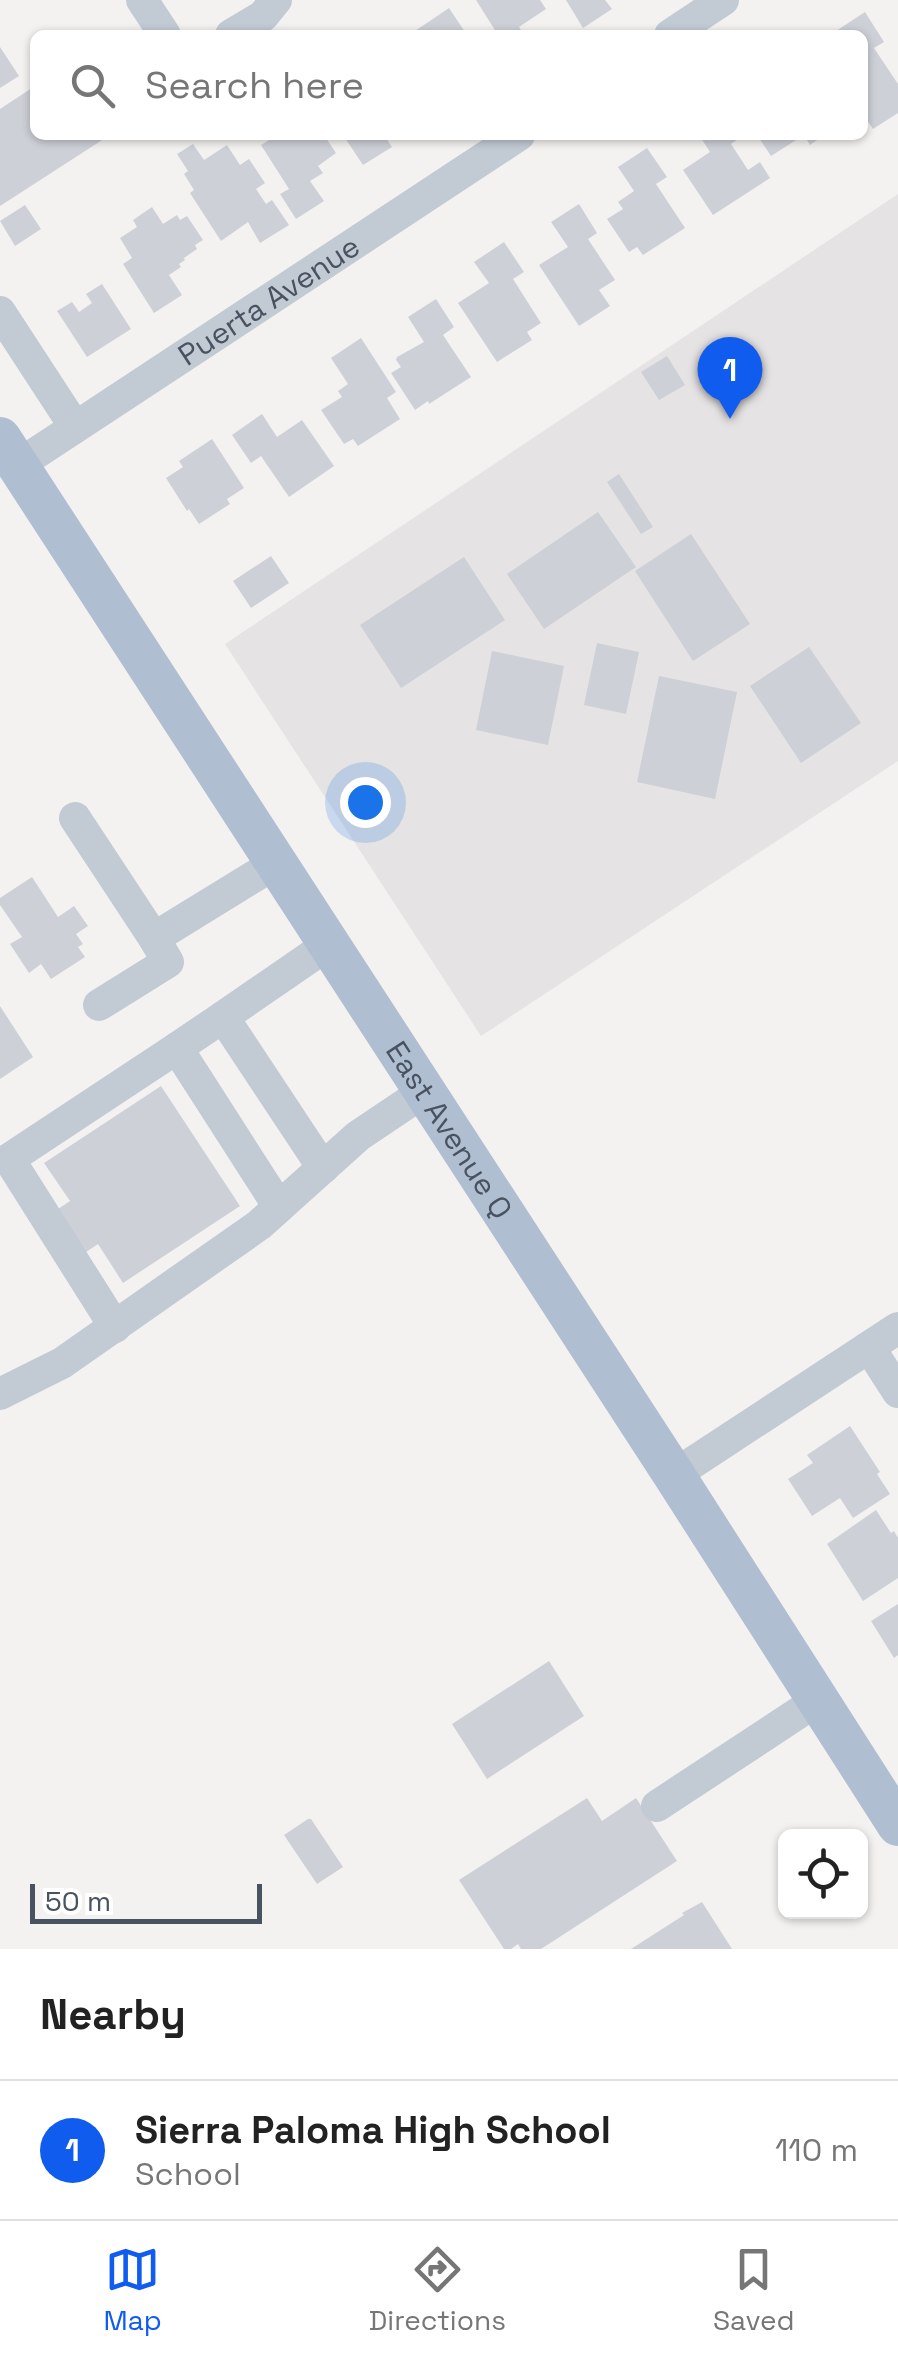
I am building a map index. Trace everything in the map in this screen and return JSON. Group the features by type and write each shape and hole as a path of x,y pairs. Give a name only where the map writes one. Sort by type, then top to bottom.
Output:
{"main road":[{"name":"East Avenue Q","path":"9,452 898,1825"}],"street":[{"path":"142,0 162,30"},
{"path":"240,30 263,16 276,0"},
{"path":"678,30 723,0"},
{"name":"Puerta Avenue","path":"9,452 76,428 510,140"},
{"path":"0,312 76,428"},
{"path":"76,818 168,962 99,1005"},
{"path":"154,938 276,863"},
{"path":"115,1327 9,1159 329,944"},
{"path":"224,1016 323,1168"},
{"path":"177,1048 279,1207"},
{"path":"0,1394 62,1363 259,1225 358,1136 425,1092"},
{"path":"674,1474 898,1328"},
{"path":"869,1348 898,1392"},
{"path":"657,1806 818,1700"}],"shaded area":[{"path":"898,194 898,761 481,1036 225,644"}],"building":[{"path":"476,0 540,0 546,9 519,27 521,30 495,30"},
{"path":"566,0 605,0 612,9 583,28"},
{"path":"449,8 464,30 416,30"},
{"path":"865,12 884,42 874,48 898,84 898,113 873,129 868,122 868,30 838,30"},
{"path":"0,47 19,76 0,88"},
{"path":"30,89 30,140 102,140 0,206 0,109"},
{"path":"269,140 327,140 336,153 318,166 323,173 310,181 324,201 296,219 280,194 289,189 261,145"},
{"path":"346,140 387,140 392,147 363,165"},
{"path":"702,140 737,140 731,144 748,170 760,162 770,178 713,215 683,170 710,152"},
{"path":"760,140 796,140 771,156"},
{"path":"193,144 204,160 227,145 240,165 249,159 265,183 256,189 266,204 272,200 289,225 260,243 248,222 221,241 190,193 194,190 184,174 188,171 177,154"},
{"path":"647,148 667,177 656,184 685,228 643,255 637,247 629,252 607,219 623,209 618,202 634,191 618,167"},
{"path":"579,204 597,233 588,239 615,280 599,290 610,306 579,326 539,265 568,247 551,222"},
{"path":"25,205 41,229 15,246 0,221"},
{"path":"152,207 163,224 177,215 180,220 187,216 203,240 179,264 181,267 169,275 182,295 154,313 123,264 132,258 120,238 137,227 133,220"},
{"path":"504,242 524,272 513,279 541,323 527,332 532,340 497,362 458,303 489,283 474,262"},
{"path":"102,284 131,329 87,357 57,311 72,302 79,312 92,303 86,294"},
{"path":"436,299 454,327 443,335 471,377 415,410 391,373 401,367 397,357 424,342 408,317"},
{"path":"361,338 396,392 387,398 400,419 358,446 353,439 344,444 321,410 342,397 338,391 348,384 331,358"},
{"path":"667,356 685,385 659,400 641,372"},
{"path":"262,414 277,437 302,420 334,466 289,497 261,456 251,463 232,435"},
{"path":"212,439 244,488 227,499 230,504 199,524 166,478 183,467 179,461"},
{"path":"619,474 653,527 641,534 607,482"},
{"path":"598,512 636,567 544,629 507,574"},
{"path":"691,534 750,624 693,661 635,571"},
{"path":"271,556 289,583 251,608 233,581"},
{"path":"464,557 505,620 401,688 360,625"},
{"path":"597,643 639,652 626,714 584,705"},
{"path":"809,647 861,723 801,763 750,686"},
{"path":"492,651 564,666 548,745 476,730"},
{"path":"659,676 737,692 715,799 637,782"},
{"path":"32,877 58,917 74,906 88,926 76,934 85,957 51,979 41,964 29,973 10,944 22,937 0,905 0,898"},
{"path":"0,1006 33,1057 0,1079"},
{"path":"161,1086 240,1206 123,1283 98,1244 83,1254 55,1211 70,1201 44,1163"},
{"path":"850,1426 890,1494 853,1518 840,1498 812,1516 788,1479 813,1463 807,1455"},
{"path":"876,1510 898,1538 898,1578 863,1601 827,1544"},
{"path":"898,1604 898,1655 894,1658 871,1621"},
{"path":"549,1661 584,1716 487,1779 452,1724"},
{"path":"587,1798 602,1821 636,1798 677,1861 541,1949 521,1949 518,1944 504,1949 459,1880"},
{"path":"308,1819 343,1867 317,1884 284,1835"},
{"path":"702,1902 732,1949 631,1949 682,1913"}],"place":[{"name":"Sierra Paloma High School","path":"730,419"}]}
